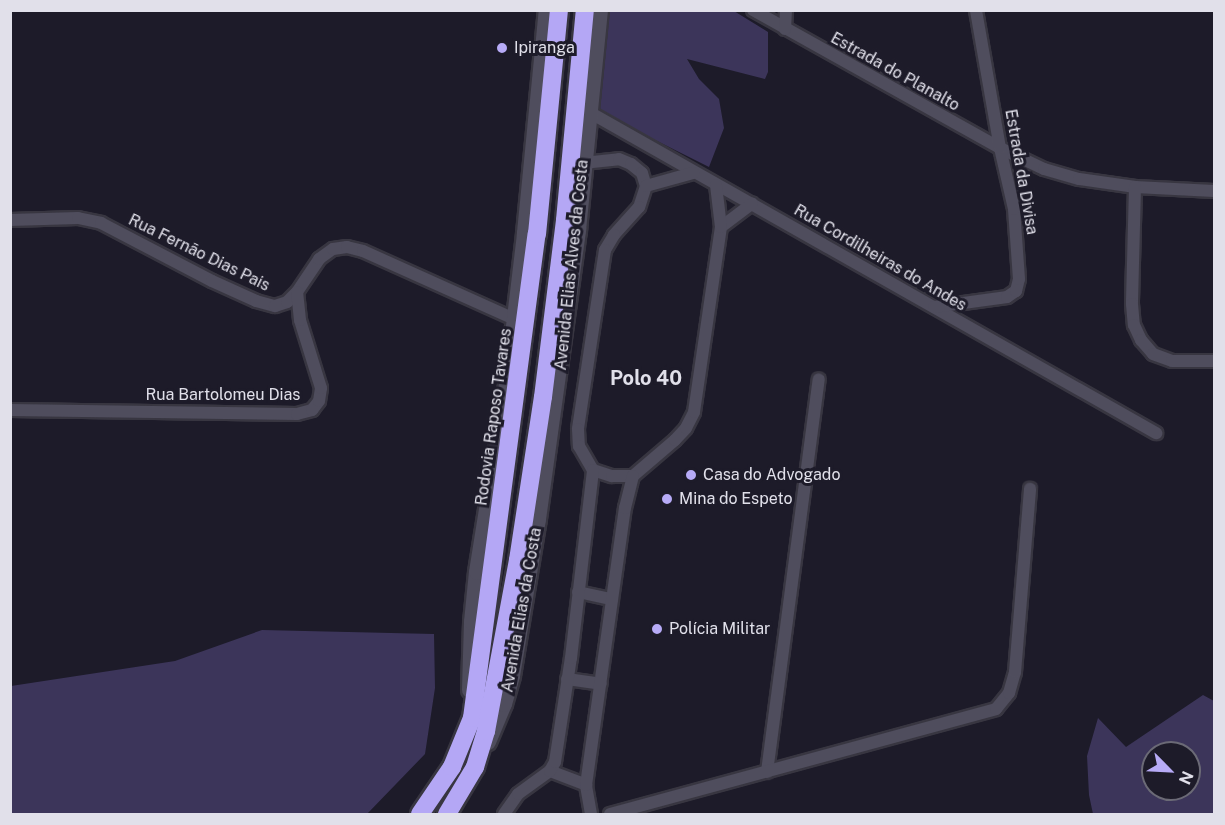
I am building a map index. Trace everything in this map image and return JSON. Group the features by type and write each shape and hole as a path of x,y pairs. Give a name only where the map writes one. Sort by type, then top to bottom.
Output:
{"highway":[{"name":"Rodovia Raposo Tavares","path":"420,814 452,767 472,718 537,234 559,10"},
{"path":"447,814 475,767 492,703 532,472 565,220 585,10"}],"main road":[{"path":"472,718 469,685 472,622 525,233 547,10"},
{"name":"Avenida Elias Alves da Costa","path":"538,519 563,348 600,10"},
{"name":"Avenida Elias da Costa","path":"475,767 500,714 512,676 538,519"}],"street":[{"name":"Estrada do Planalto","path":"753,10 1023,160 1079,179 1135,187 1215,191"},
{"path":"785,29 786,10"},
{"name":"Estrada da Divisa","path":"934,307 995,300 1016,291 1019,261 1014,209 1000,148 976,10"},
{"name":"Rua Cordilheiras do Andes","path":"589,112 1155,433"},
{"path":"504,814 518,794 550,771 558,747 593,470 579,446 578,429 605,250 614,235 639,207 646,186 642,173 631,164 619,159 583,163"},
{"path":"646,186 693,173"},
{"path":"591,814 586,785 625,508 633,476 675,440 686,428 694,411 721,227 716,185"},
{"path":"1135,187 1132,304 1134,325 1141,340 1154,354 1172,361 1215,361"},
{"path":"721,227 752,204"},
{"name":"Rua Fernão Dias Pais","path":"10,220 78,218 101,223 212,281 256,301 275,306 288,302 319,259 333,249 347,247 363,251 514,319"},
{"name":"Rua Bartolomeu Dias","path":"10,410 297,414 312,410 319,401 321,388 300,320 297,292"},
{"path":"767,772 819,379"},
{"path":"593,470 612,476 633,476"},
{"path":"610,814 996,709 1009,693 1015,672 1030,489"},
{"path":"578,592 612,599"},
{"path":"567,679 601,684"},
{"path":"550,771 586,785"}],"shaded area":[{"path":"607,11 734,11 768,32 768,72 765,79 687,59 699,79 719,99 724,128 709,167 595,110"},
{"path":"262,630 434,634 435,688 425,754 367,814 11,814 11,686 175,661"},
{"path":"1203,695 1214,701 1214,814 1093,814 1089,795 1087,756 1098,718 1126,747"}],"place":[{"name":"Ipiranga","path":"502,48"},
{"name":"Casa do Advogado","path":"691,475"},
{"name":"Mina do Espeto","path":"667,499"},
{"name":"Polícia Militar","path":"657,629"}],"district":[{"name":"Polo 40","path":"646,378"}]}
